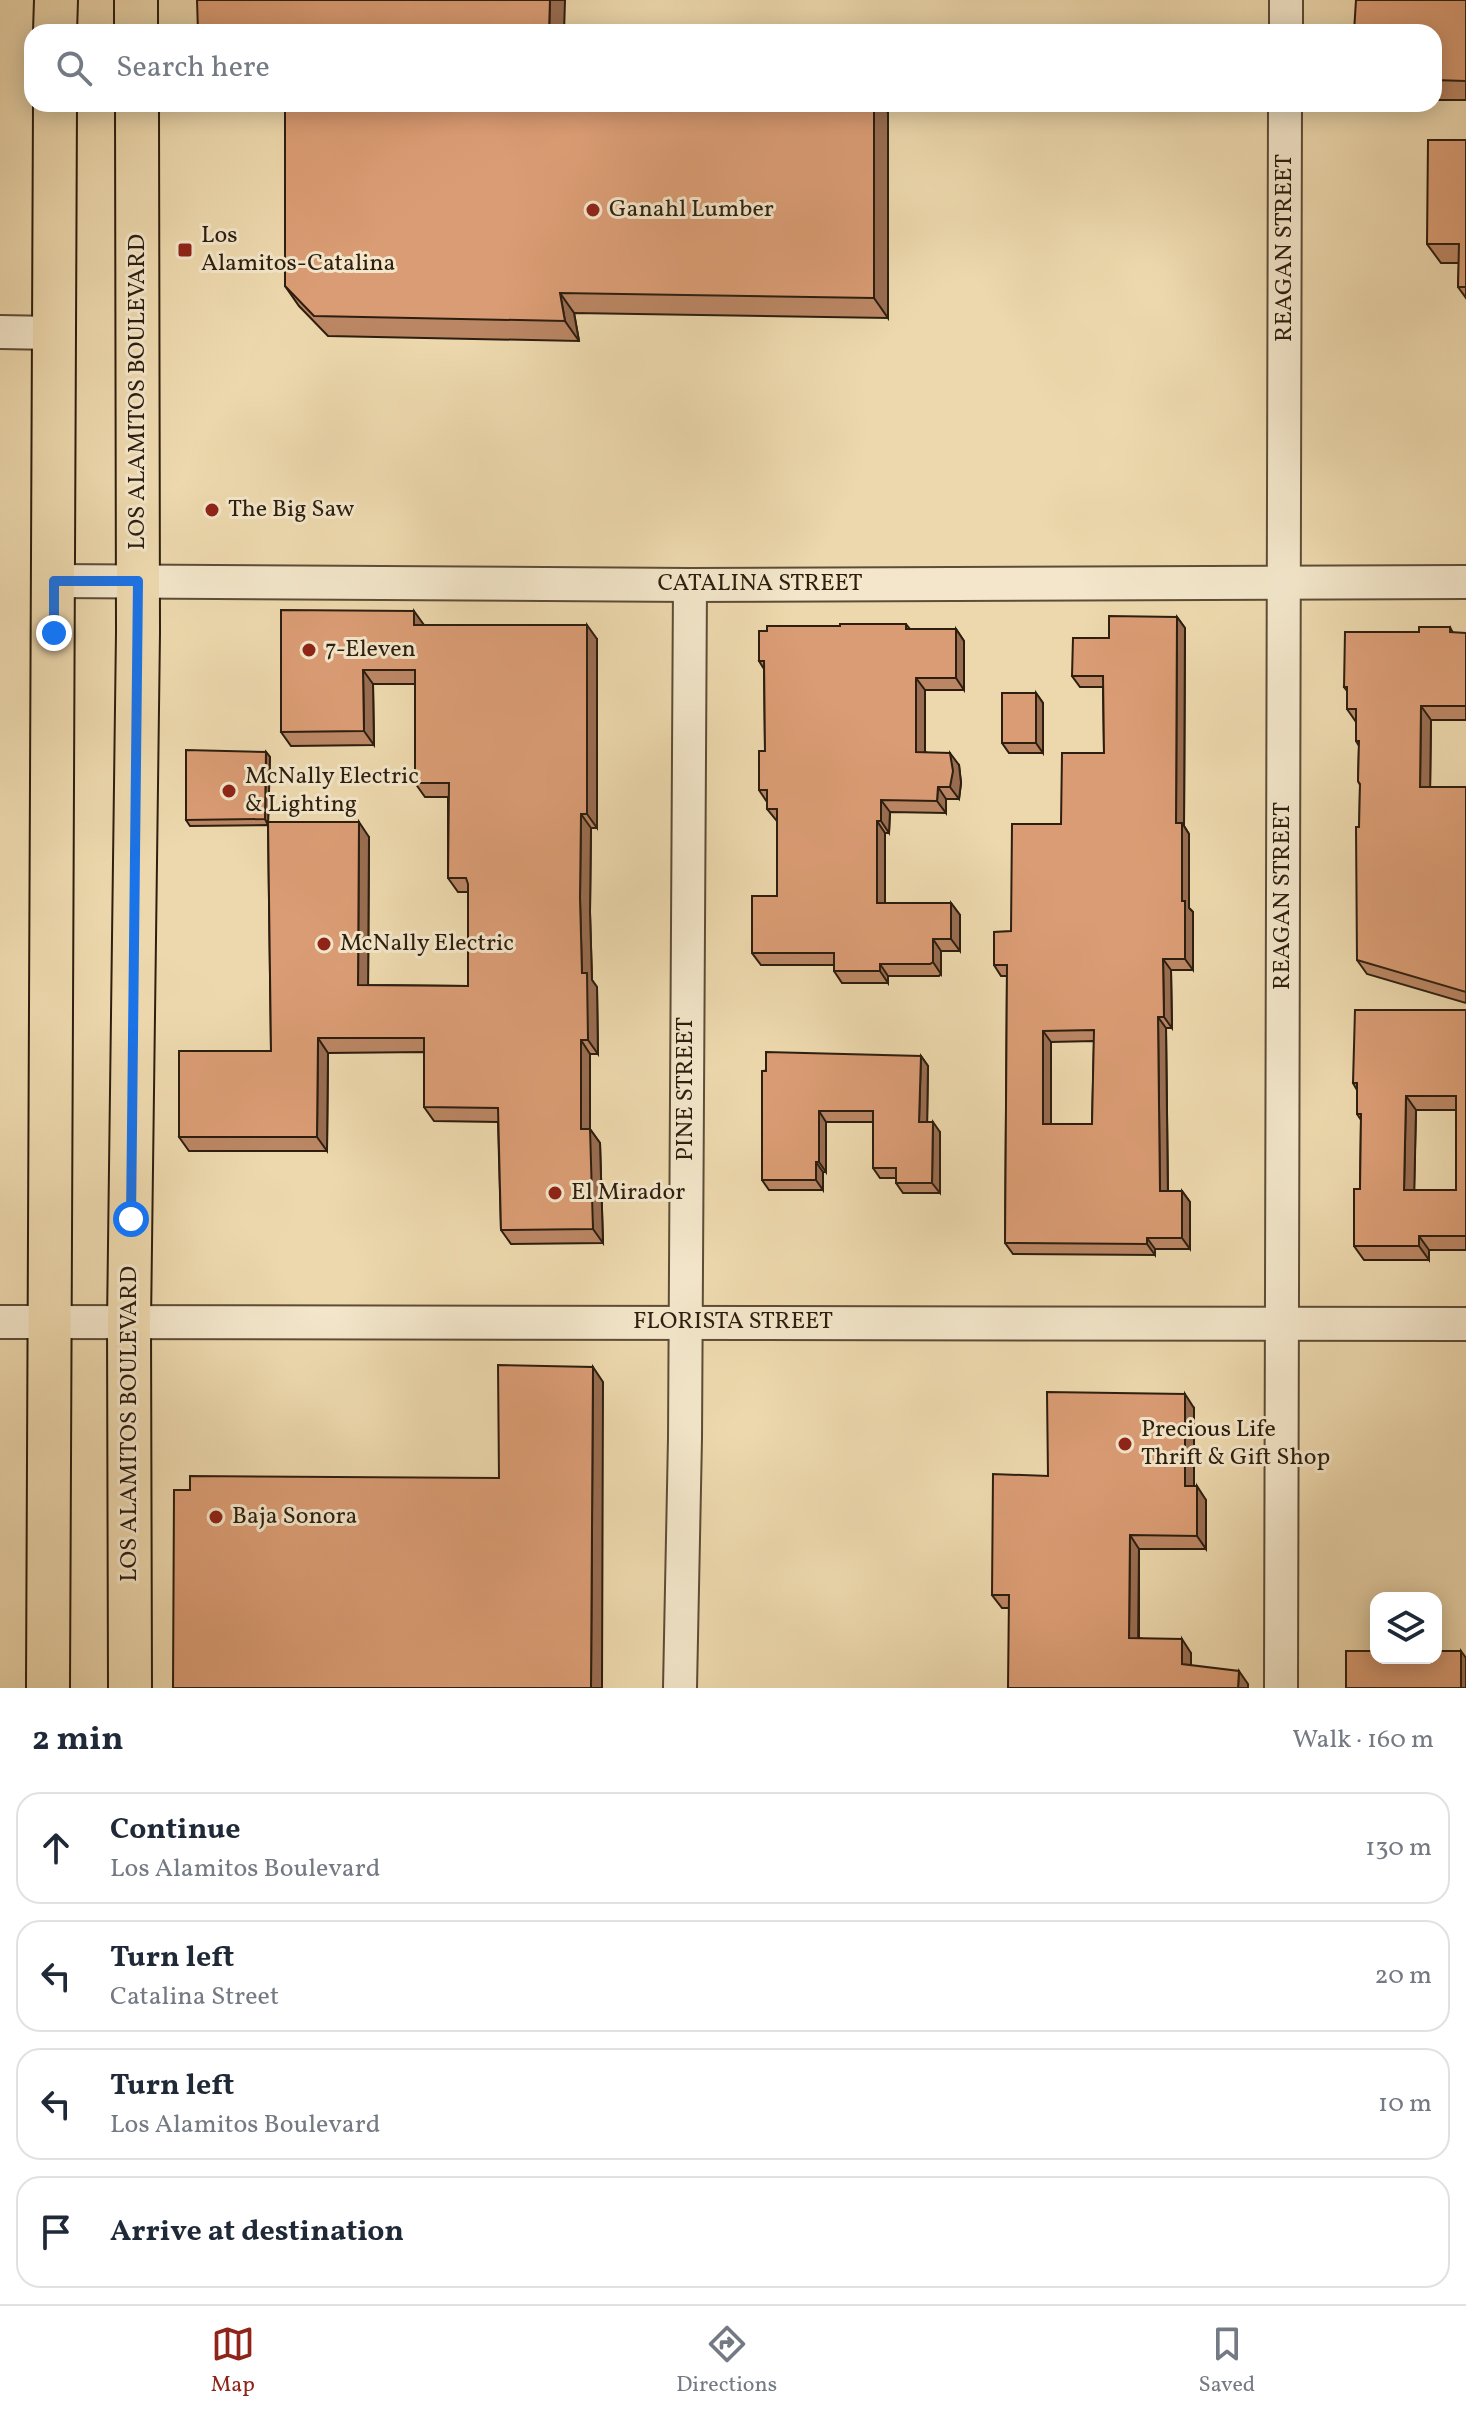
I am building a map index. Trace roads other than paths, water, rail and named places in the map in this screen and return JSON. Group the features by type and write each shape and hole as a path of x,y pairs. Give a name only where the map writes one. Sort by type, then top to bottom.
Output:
{"main road":[{"path":"55,24 56,0"},
{"path":"136,0 136,24"},
{"path":"48,1688 55,112"},
{"name":"LOS ALAMITOS BOULEVARD","path":"130,1688 129,1322 138,581 137,112"}],"street":[{"path":"1286,0 1286,24"},
{"name":"REAGAN STREET","path":"1281,1688 1285,112"},
{"path":"0,332 54,333"},
{"name":"CATALINA STREET","path":"54,581 690,585 1466,582"},
{"name":"PINE STREET","path":"680,1688 690,585"},
{"name":"FLORISTA STREET","path":"0,1322 1466,1324"}],"place":[{"name":"Ganahl Lumber","path":"593,210"},
{"name":"Los Alamitos-Catalina","path":"185,250"},
{"name":"The Big Saw","path":"212,510"},
{"name":"7-Eleven","path":"309,650"},
{"name":"McNally Electric & Lighting","path":"229,791"},
{"name":"McNally Electric","path":"324,944"},
{"name":"El Mirador","path":"555,1193"},
{"name":"Precious Life Thrift & Gift Shop","path":"1125,1444"},
{"name":"Baja Sonora","path":"216,1517"}]}
